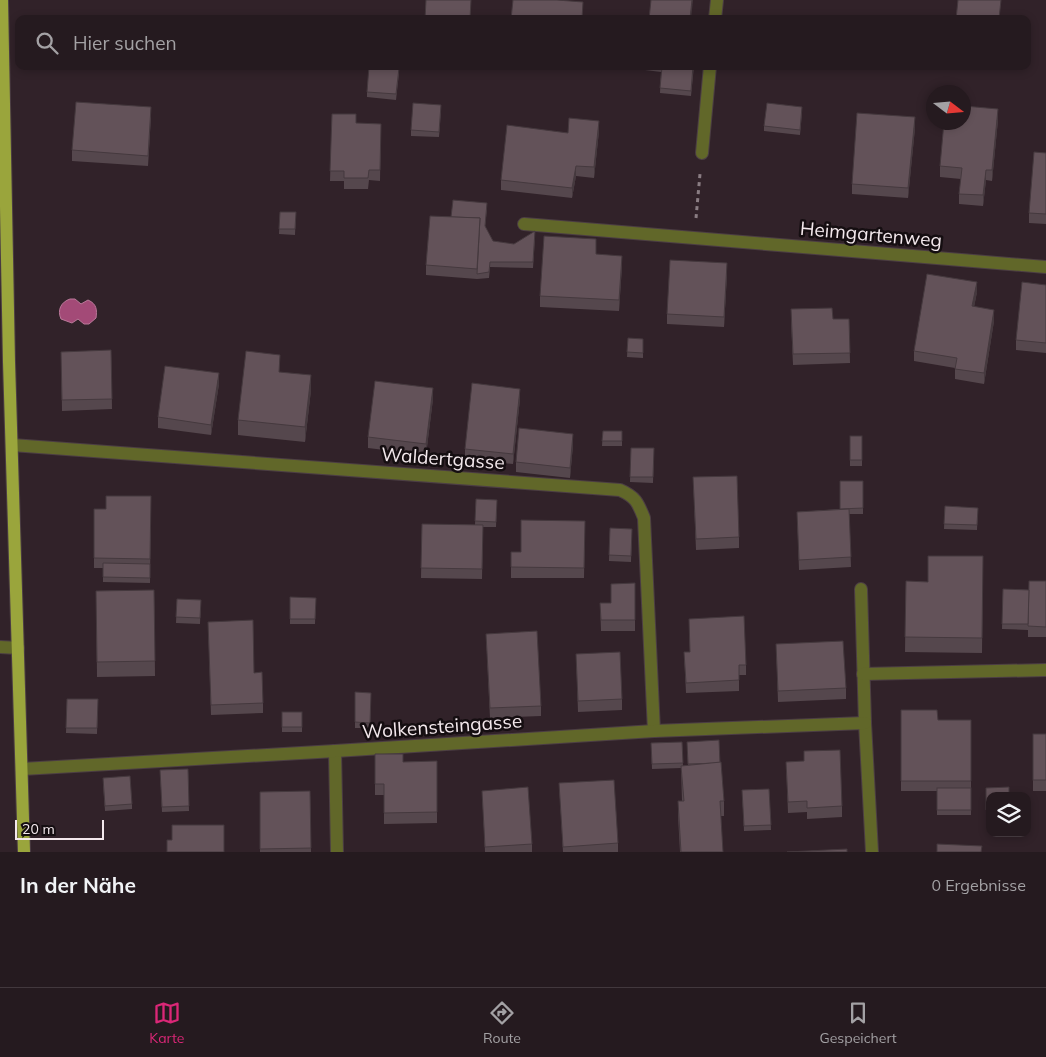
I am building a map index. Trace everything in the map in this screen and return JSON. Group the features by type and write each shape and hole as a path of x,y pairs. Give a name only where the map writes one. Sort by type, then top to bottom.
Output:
{"main road":[{"path":"2,0 5,362 12,445 24,852"}],"street":[{"path":"715,15 717,0"},
{"path":"702,153 710,70"},
{"name":"Heimgartenweg","path":"524,224 1046,267"},
{"name":"Waldertgasse","path":"12,445 620,490 627,493 635,499 644,518 654,731"},
{"path":"861,589 865,722 872,852"},
{"path":"0,647 18,648"},
{"path":"863,674 1046,670"},
{"name":"Wolkensteingasse","path":"22,769 654,731 865,722"},
{"path":"335,751 337,852"}],"path":[{"path":"694,238 702,153"}],"shaded area":[{"path":"75,299 81,304 88,300 93,303 96,308 96,318 89,324 84,324 78,319 72,323 61,319 59,312 61,307 64,302"}],"building":[{"path":"426,0 471,0 470,15 425,15"},
{"path":"513,0 583,2 582,15 511,15"},
{"path":"651,0 692,0 690,15 649,15"},
{"path":"958,0 1001,0 999,15 956,15"},
{"path":"369,70 399,70 396,94 367,92"},
{"path":"662,70 693,70 691,91 660,88"},
{"path":"76,102 151,107 148,156 72,150"},
{"path":"413,103 441,105 439,132 411,130"},
{"path":"767,103 802,107 800,130 764,126"},
{"path":"971,107 998,109 992,170 986,170 983,195 959,194 962,168 940,166 943,130 971,130"},
{"path":"857,113 915,117 908,188 852,184"},
{"path":"332,114 356,114 356,123 381,124 380,170 369,170 368,178 344,178 344,171 330,171"},
{"path":"569,118 599,121 594,167 576,166 572,188 501,180 507,125 568,133"},
{"path":"1034,152 1046,153 1046,214 1029,213"},
{"path":"453,200 487,203 485,226 493,241 514,244 535,231 533,262 490,262 489,272 477,274 480,218 451,217"},
{"path":"280,212 296,212 295,229 279,229"},
{"path":"430,216 480,218 477,269 426,265"},
{"path":"544,236 596,239 596,254 622,256 619,300 540,296"},
{"path":"670,260 727,263 724,317 667,314"},
{"path":"927,274 977,282 972,306 994,310 984,373 955,369 957,358 914,351"},
{"path":"1022,282 1046,285 1046,343 1016,340"},
{"path":"832,308 833,319 849,319 850,353 793,354 791,309"},
{"path":"628,338 643,339 643,353 627,352"},
{"path":"111,350 112,399 62,400 61,352"},
{"path":"246,351 280,355 279,372 311,375 305,427 238,420"},
{"path":"165,366 219,373 211,425 158,417"},
{"path":"375,381 433,388 426,444 368,437"},
{"path":"472,383 520,389 513,454 465,449"},
{"path":"519,428 573,434 570,468 516,462"},
{"path":"603,431 622,431 622,441 602,441"},
{"path":"850,436 862,436 862,460 850,460"},
{"path":"631,448 654,448 653,477 630,477"},
{"path":"737,476 739,537 696,539 693,477"},
{"path":"840,481 863,481 863,508 840,509"},
{"path":"106,496 151,496 150,559 94,558 94,509 106,509"},
{"path":"476,499 497,500 496,522 475,521"},
{"path":"945,506 978,508 977,525 944,524"},
{"path":"849,509 851,557 799,560 797,512"},
{"path":"521,520 585,521 584,568 511,567 511,552 521,552"},
{"path":"422,524 483,525 482,569 421,568"},
{"path":"610,528 632,529 631,556 609,555"},
{"path":"928,556 983,556 982,638 905,637 906,581 928,582"},
{"path":"103,563 150,564 150,578 103,577"},
{"path":"1029,581 1046,581 1046,627 1028,626"},
{"path":"635,583 635,620 601,620 600,603 611,603 611,584"},
{"path":"1003,589 1029,590 1028,624 1002,624"},
{"path":"154,590 155,661 97,662 96,591"},
{"path":"290,597 316,598 315,619 290,619"},
{"path":"177,599 201,600 200,618 176,617"},
{"path":"744,616 746,665 739,665 739,680 686,683 684,652 690,652 689,619"},
{"path":"253,620 254,673 262,672 263,703 211,705 208,622"},
{"path":"537,631 541,706 490,708 486,634"},
{"path":"843,641 846,688 778,691 776,644"},
{"path":"620,652 622,699 578,701 576,654"},
{"path":"355,692 371,693 370,723 355,722"},
{"path":"67,699 98,699 97,728 66,728"},
{"path":"901,710 937,710 938,720 971,720 971,781 901,781"},
{"path":"282,712 302,712 302,727 282,727"},
{"path":"1033,734 1046,734 1046,780 1033,780"},
{"path":"719,740 720,763 688,764 687,742"},
{"path":"682,742 683,763 652,764 651,743"},
{"path":"840,750 842,806 807,808 807,801 788,802 786,762 804,761 804,751"},
{"path":"375,754 403,754 403,762 437,761 437,812 384,813 384,784 375,784"},
{"path":"721,762 724,801 720,801 723,852 681,852 678,801 684,801 681,766"},
{"path":"188,769 189,806 162,807 160,770"},
{"path":"130,776 132,804 105,806 103,778"},
{"path":"614,780 618,843 563,847 559,783"},
{"path":"528,787 532,844 485,847 482,791"},
{"path":"1009,787 1009,792 986,792 986,788"},
{"path":"937,788 971,788 971,810 937,810"},
{"path":"769,789 771,825 744,826 742,790"},
{"path":"310,791 311,848 260,849 260,792"},
{"path":"172,825 224,825 224,852 167,852 167,840 172,840"},
{"path":"937,844 982,846 981,852 937,852"},
{"path":"847,849 847,852 787,852"}]}
